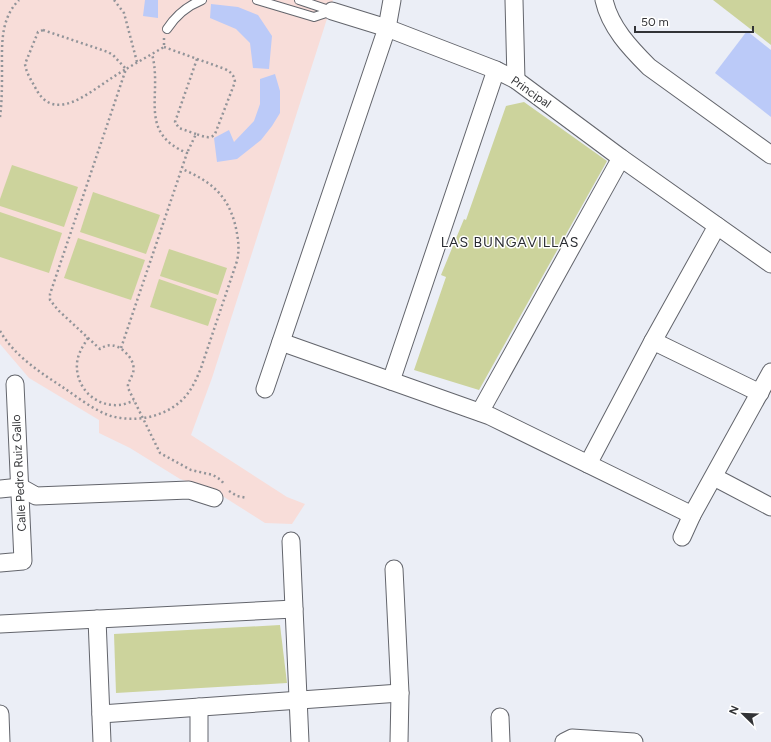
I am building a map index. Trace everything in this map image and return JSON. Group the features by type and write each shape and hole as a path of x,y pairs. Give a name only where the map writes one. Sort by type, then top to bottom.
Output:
{"street":[{"path":"265,390 387,28 392,0"},
{"path":"514,0 516,80"},
{"path":"604,0 612,21 620,34 635,53 649,67 771,155"},
{"name":"Principal","path":"332,12 387,28 496,70 516,80 621,158 771,264"},
{"path":"391,381 496,70"},
{"path":"480,412 621,158"},
{"path":"588,464 653,341 718,226"},
{"path":"653,341 760,393"},
{"path":"281,342 480,412 692,515"},
{"path":"682,537 692,515 771,372"},
{"name":"Calle Pedro Ruiz Gallo","path":"0,563 23,561 15,384"},
{"path":"714,477 771,507"},
{"path":"0,488 20,487 36,496 189,490 214,498"},
{"path":"291,541 300,742"},
{"path":"394,569 400,693 399,742"},
{"path":"0,624 294,609"},
{"path":"97,619 102,742"},
{"path":"101,714 400,693"},
{"path":"199,707 199,742"},
{"path":"0,714 1,742"},
{"path":"500,717 501,742"},
{"path":"564,742 567,739 572,738 634,742"}],"lane":[{"path":"167,29 174,18 202,0"},
{"name":"Principal","path":"257,0 314,17 332,12"},
{"path":"299,0 332,12"}],"path":[{"path":"0,117 2,70 1,39 3,26 7,15 19,0"},
{"path":"114,0 124,13 137,62"},
{"path":"164,48 164,34 167,29"},
{"path":"126,69 113,55 108,52 43,30 38,32 25,64 38,94 42,99 56,105 71,103 79,100 137,62 164,48 197,59 231,72 235,82 214,136 209,138 179,128 175,122 197,59"},
{"path":"152,53 156,66 155,93 157,126 167,142 178,150 187,153"},
{"path":"126,69 50,294 50,300 58,310 100,349 104,346 112,345 121,348 129,356 134,370 128,385 134,401 160,453 191,470 217,477 233,494 247,498"},
{"path":"121,348 187,153 196,134"},
{"path":"0,331 3,337 36,370 91,406 110,416 128,419 143,419 155,416 174,406 184,398 194,383 201,368 239,251 238,238 227,203 220,194 201,178 182,169"},
{"path":"88,338 82,347 77,364 81,385 86,393 94,399 111,405 134,401"}],"shaded area":[{"path":"0,0 333,0 212,378 191,435 287,497 305,504 292,524 265,523 213,490 180,479 130,448 99,433 99,420 29,378 0,344"}],"green space":[{"path":"713,0 771,0 771,45"},
{"path":"524,102 607,161 479,390 414,370 446,277 441,275 464,219 466,220 506,106"},
{"path":"12,165 78,187 64,227 0,206 0,199"},
{"path":"93,192 160,215 146,254 80,232"},
{"path":"0,212 62,233 49,273 0,257"},
{"path":"78,238 145,260 131,300 64,278"},
{"path":"169,249 227,268 218,295 160,276"},
{"path":"159,279 217,299 208,326 150,307"},
{"path":"280,625 287,683 116,693 114,634"}],"building":[{"path":"145,0 158,0 158,18 143,16"},
{"path":"211,4 238,7 258,15 272,36 269,69 253,68 250,43 236,29 210,18"},
{"path":"747,31 771,50 771,117 715,73"},
{"path":"275,74 280,91 280,113 272,126 261,140 237,159 217,162 214,138 229,130 234,142 254,121 260,104 260,79"}],"district":[{"name":"LAS BUNGAVILLAS","path":"510,242"}]}
